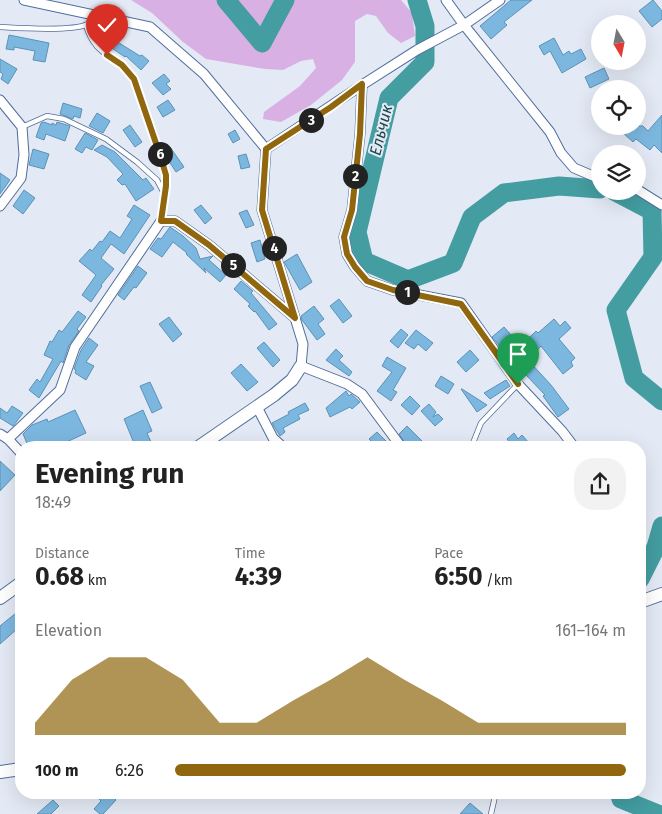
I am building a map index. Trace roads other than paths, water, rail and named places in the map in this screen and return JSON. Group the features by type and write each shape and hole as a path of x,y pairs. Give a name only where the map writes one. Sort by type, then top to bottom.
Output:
{"street":[{"path":"24,0 150,27 204,74 266,149 262,210 302,344 301,366 292,380 207,441"},
{"path":"446,0 550,132 561,153 574,168 591,175"},
{"path":"266,149 331,107 362,84 417,50 464,25 500,0"},
{"path":"362,84 360,134 352,210 344,237 347,254 367,281 393,290 461,304 518,384 570,441"},
{"path":"0,100 22,127 24,155 21,178 0,206"},
{"path":"646,195 662,205"},
{"path":"15,447 4,436 60,390 75,347 161,221 175,221 209,245 295,318"},
{"path":"301,366 347,384 362,394 397,441"},
{"path":"257,407 276,441"},
{"path":"0,598 15,587"},
{"path":"646,600 662,594"},
{"path":"0,772 15,769"}],"lane":[{"path":"0,27 50,28 86,25 95,16"},
{"path":"86,25 89,37 96,47 122,65 134,79 166,175 166,196 161,221"},
{"path":"22,127 47,116 64,119 106,139 157,180 166,196"},
{"path":"474,441 481,423 518,384"},
{"path":"492,814 495,799"}],"waterway":[{"name":"Ельчик","path":"226,0 262,43 285,0"},
{"name":"Ельчик","path":"417,0 425,26 425,62 389,98 357,232 364,261 408,280 453,263 472,217 504,193 559,186 591,188"},
{"name":"Ельчик","path":"631,200 652,211 653,257 616,310 634,378 662,401"},
{"name":"Ельчик","path":"646,567 656,547 662,526"},
{"name":"Ельчик","path":"621,799 658,814"}]}
